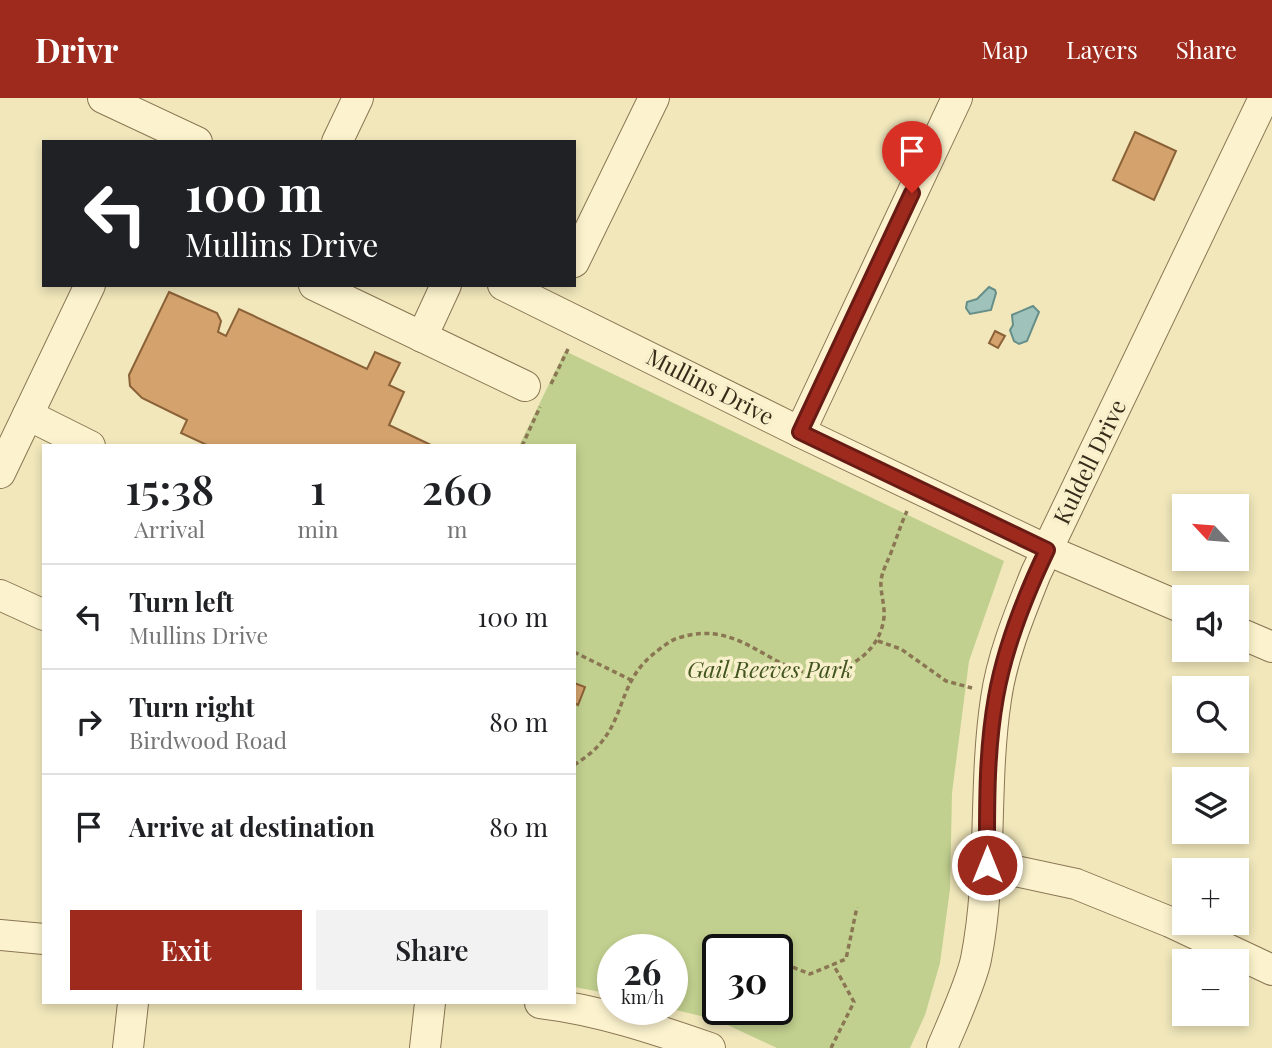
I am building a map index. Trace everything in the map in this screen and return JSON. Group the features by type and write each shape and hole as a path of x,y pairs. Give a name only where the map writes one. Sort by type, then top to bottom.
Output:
{"street":[{"path":"103,98 162,134 188,140"},
{"path":"338,140 358,98"},
{"path":"576,258 654,98"},
{"path":"800,432 957,98"},
{"name":"Kuldell Drive","path":"942,1048 976,961 987,865 988,769 996,696 1015,627 1047,550 1264,98"},
{"path":"0,473 89,287"},
{"path":"318,287 525,386"},
{"path":"422,337 445,287"},
{"name":"Mullins Drive","path":"512,287 557,297 800,432 1047,550 1172,603"},
{"path":"28,415 86,444"},
{"path":"0,594 42,614"},
{"path":"1249,637 1272,647"},
{"path":"987,865 1076,884 1170,922 1272,970"},
{"path":"0,935 42,939"},
{"path":"128,1048 133,1004"},
{"path":"425,1048 430,1004"},
{"path":"548,1004 646,1026 710,1048"}],"path":[{"path":"576,763 600,744 614,721 641,663 677,638 716,632 736,638 802,672 817,674 832,672 864,656 878,641 884,618 881,582 884,566 911,504"},
{"path":"878,641 901,649 946,681 972,688"},
{"path":"576,653 631,680"},
{"path":"793,967 810,974 846,959 858,907"},
{"path":"831,1048 854,1002 833,964"}],"green space":[{"name":"Gail Reeves Park","path":"565,351 1004,561 969,661 952,793 950,889 940,963 925,1015 910,1048 777,1048 728,1025 793,1025 793,934 702,934 702,1016 688,1013 688,934 597,934 597,991 576,987 576,444 520,444"}],"water":[{"path":"989,287 996,293 991,310 970,314 966,308 967,302 977,299"},
{"path":"1033,306 1039,312 1027,341 1019,344 1014,341 1010,330 1013,325 1012,315"}],"building":[{"path":"1135,132 1176,151 1154,200 1113,180"},
{"path":"169,292 217,313 221,321 218,332 226,336 239,309 367,369 375,352 400,363 389,385 404,392 389,425 429,444 205,444 181,433 187,420 142,398 130,386 129,375"},
{"path":"995,331 1005,336 998,348 989,343"},
{"path":"576,684 585,687 578,705 576,704"}],"route":[{"path":"912,193 800,432 1047,550 1015,627 996,696 988,769 987,865"}]}
